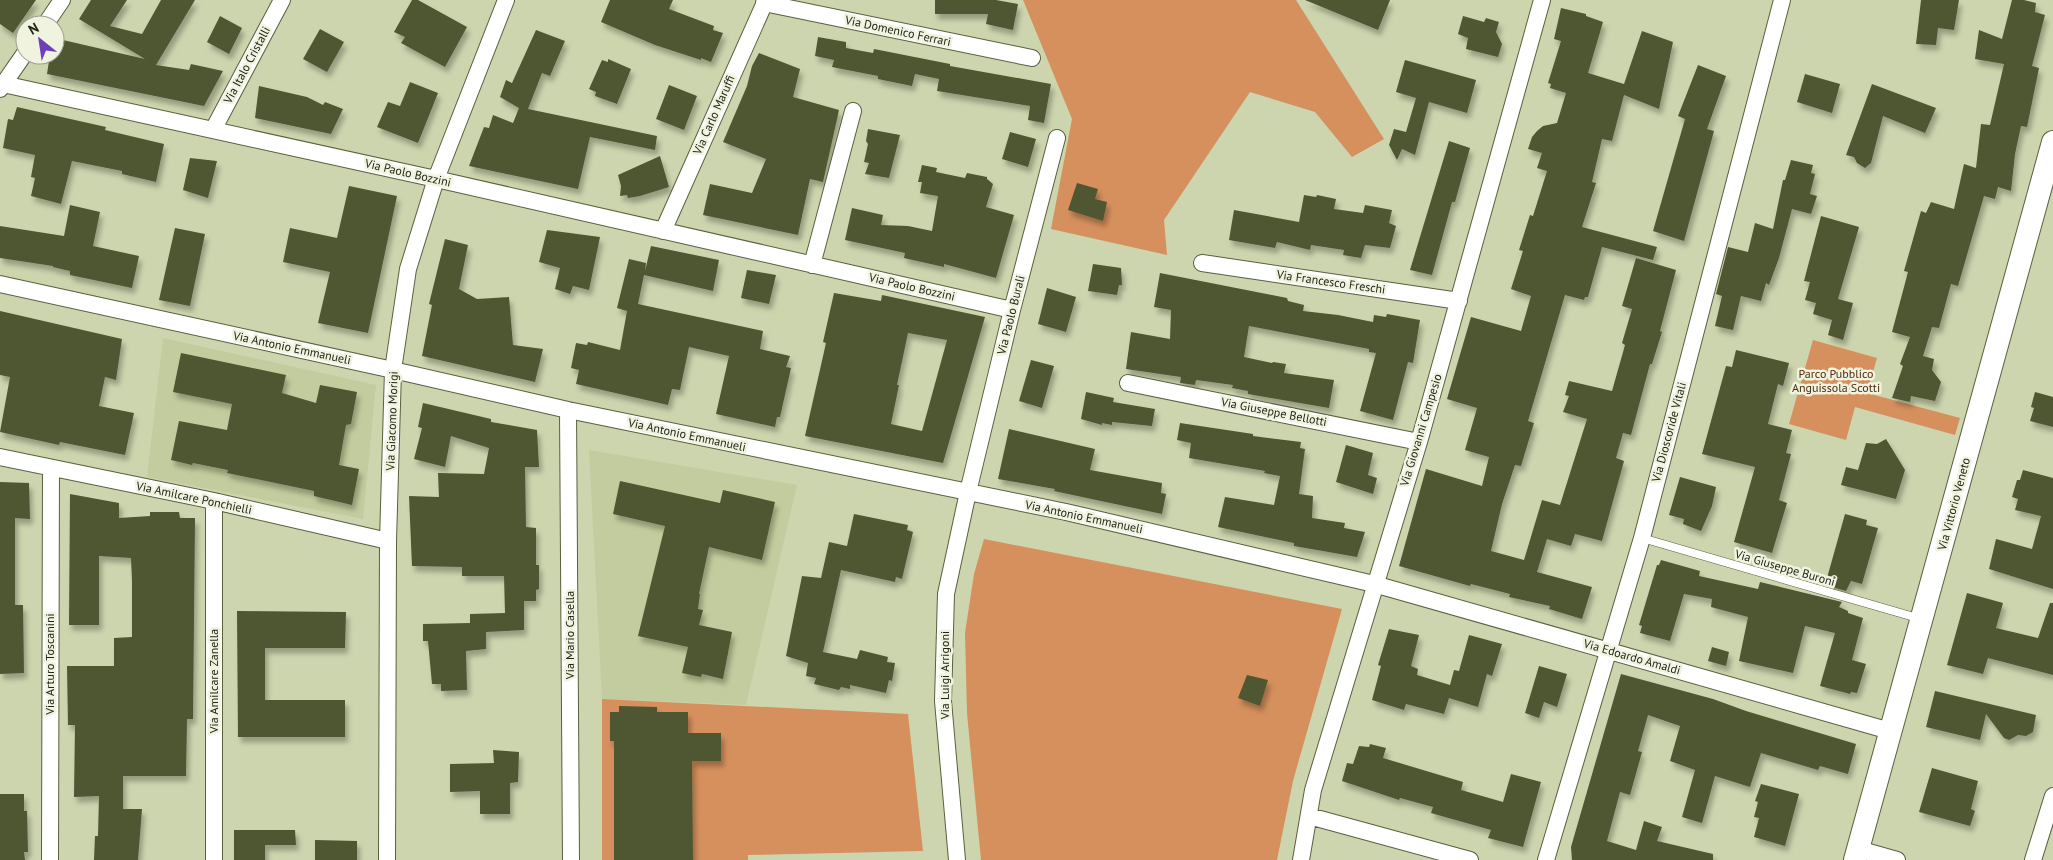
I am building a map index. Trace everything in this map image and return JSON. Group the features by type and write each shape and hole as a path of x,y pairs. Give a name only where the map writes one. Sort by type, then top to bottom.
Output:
{"main road":[{"name":"Via Vittorio Veneto","path":"1857,855 2053,146"}],"street":[{"path":"52,15 62,0"},
{"name":"Via Italo Cristalli","path":"213,130 282,0"},
{"name":"Via Giacomo Morigi","path":"387,860 388,542 393,370 408,269 436,179 506,0"},
{"name":"Via Giovanni Campesio","path":"1301,860 1313,790 1374,584 1419,442 1542,0"},
{"name":"Via Dioscoride Vitali","path":"1546,860 1642,538 1782,0"},
{"name":"Via Domenico Ferrari","path":"765,2 1032,58"},
{"name":"Via Carlo Maruffi","path":"663,231 765,2"},
{"path":"2,87 17,65"},
{"name":"Via Paolo Bozzini","path":"2,87 213,130 436,179 1012,310"},
{"path":"812,265 853,111"},
{"name":"Via Paolo Burali","path":"968,492 1012,310 1057,138"},
{"name":"Via Francesco Freschi","path":"1202,262 1459,301"},
{"name":"Via Antonio Emmanueli","path":"0,284 568,410 1066,512 1374,584"},
{"name":"Via Giuseppe Bellotti","path":"1128,383 1419,442"},
{"name":"Via Mario Casella","path":"568,410 572,860"},
{"name":"Via Amilcare Ponchielli","path":"0,457 214,502 388,542"},
{"name":"Via Arturo Toscanini","path":"50,860 51,468"},
{"name":"Via Luigi Arrigoni","path":"958,860 943,692 946,594 968,492"},
{"name":"Via Amilcare Zanella","path":"214,502 214,860"},
{"name":"Via Edoardo Amaldi","path":"1374,584 1890,731"},
{"path":"2033,860 2053,796"},
{"path":"1309,816 1470,860"},
{"path":"1857,855 1897,860"}],"lane":[{"name":"Via Giuseppe Buroni","path":"1642,538 1922,619"}],"shaded area":[{"path":"163,338 376,385 363,519 147,477"},
{"path":"589,450 797,485 746,705 602,699"}],"green space":[{"path":"1023,0 1296,0 1384,139 1352,157 1315,112 1250,92 1164,220 1167,255 1051,229 1072,119"},
{"name":"Parco Pubblico Anguissola Scotti","path":"1813,340 1877,358 1867,393 1960,418 1955,435 1855,407 1846,440 1789,424"},
{"path":"984,539 1342,609 1293,781 1277,860 981,860 967,713 965,633 974,574"},
{"path":"602,699 908,714 923,851 748,855 748,860 602,860"}],"building":[{"path":"0,0 36,0 26,15 15,15 15,30 13,33 0,24"},
{"path":"91,0 127,0 110,26 142,34 161,0 195,0 156,65 189,70 191,64 223,71 204,106 47,74 48,65 65,65 65,40 145,59 79,19"},
{"path":"412,0 418,0 467,27 445,67 401,43 405,37 394,32"},
{"path":"610,0 673,0 669,9 714,26 713,30 723,33 711,62 655,45 601,22"},
{"path":"935,0 996,0 1018,4 1013,30 986,24 988,14 935,14"},
{"path":"1305,0 1390,0 1378,30"},
{"path":"1921,0 1959,0 1954,30 1938,28 1936,45 1916,44"},
{"path":"2012,0 2036,3 2035,12 2045,15 2032,66 2039,68 2027,127 2021,126 2015,154 2011,191 1998,187 1995,199 1984,196 1958,286 1951,284 1939,328 1932,327 1923,356 1934,359 1932,370 1941,382 1935,401 1911,396 1910,402 1892,398 1903,366 1900,364 1910,337 1892,332 1908,272 1904,271 1921,211 1926,213 1931,202 1954,209 1964,164 1976,168 1981,124 1990,125 2004,64 1975,59 1979,30 2002,39"},
{"path":"1561,8 1586,14 1586,16 1603,22 1588,73 1624,84 1642,31 1673,42 1659,109 1624,95 1612,141 1602,139 1592,182 1596,183 1582,227 1657,247 1653,260 1602,247 1588,297 1585,297 1584,300 1565,295 1528,421 1534,423 1521,466 1515,465 1502,504 1491,551 1524,560 1542,500 1560,505 1587,419 1563,412 1569,396 1565,395 1569,381 1612,391 1625,345 1622,343 1632,309 1622,306 1636,258 1676,270 1660,331 1662,332 1652,364 1650,364 1631,435 1623,433 1616,458 1624,461 1602,541 1575,534 1571,546 1547,539 1537,572 1592,587 1582,619 1549,609 1550,606 1509,597 1510,594 1471,584 1470,586 1399,566 1426,469 1482,486 1489,457 1465,450 1477,408 1447,399 1471,317 1521,331 1531,296 1511,289 1523,251 1519,250 1530,215 1533,216 1547,171 1537,168 1542,153 1528,149 1532,137 1537,131 1543,126 1557,123 1566,93 1550,88 1551,84 1548,83 1561,41 1554,39"},
{"path":"220,16 242,28 229,54 207,42"},
{"path":"1463,16 1484,22 1486,18 1499,22 1496,32 1502,44 1498,57 1466,49 1468,38 1458,34"},
{"path":"320,29 344,42 327,72 303,59"},
{"path":"536,30 565,41 550,76 542,73 528,109 657,136 655,150 590,137 578,189 469,166 484,127 489,128 493,115 513,123 519,108 500,97 506,80 512,83"},
{"path":"818,37 846,42 846,48 873,53 874,49 950,64 950,66 1051,84 1044,123 1028,120 1030,106 937,91 939,79 915,74 912,86 878,79 878,76 832,67 834,60 815,56"},
{"path":"759,53 800,69 793,97 839,110 823,182 810,179 798,235 703,215 710,184 752,193 766,159 723,142 747,86 752,66"},
{"path":"608,59 631,69 617,104 595,96 596,92 589,89 602,60 608,62"},
{"path":"1405,60 1476,80 1467,113 1429,102 1415,155 1402,149 1397,160 1389,145 1394,129 1406,132 1416,98 1396,92"},
{"path":"1698,65 1726,76 1707,129 1714,131 1684,241 1653,231 1685,119 1678,116"},
{"path":"1805,74 1840,84 1832,113 1797,102"},
{"path":"410,82 438,93 418,143 377,127 388,102 400,106"},
{"path":"1872,84 1936,108 1925,133 1883,116 1871,163 1865,168 1857,163 1854,157 1846,155"},
{"path":"669,85 697,96 684,130 656,119"},
{"path":"259,86 307,97 323,105 325,102 343,109 331,134 255,118"},
{"path":"17,107 106,127 105,130 164,144 156,182 122,174 122,171 72,161 61,204 31,196 35,178 31,177 35,155 3,148 8,119 13,120"},
{"path":"868,129 900,135 889,178 865,174 869,163 864,162 868,144 866,141"},
{"path":"1010,132 1036,139 1028,167 1002,159"},
{"path":"1449,141 1470,148 1455,202 1452,202 1432,275 1410,270"},
{"path":"660,156 669,187 640,196 628,198 627,195 620,196 621,186 618,175"},
{"path":"190,158 217,161 208,198 183,190"},
{"path":"1791,160 1813,165 1811,173 1815,174 1810,194 1817,196 1811,214 1792,209 1779,258 1769,285 1766,283 1761,301 1741,296 1733,330 1715,326 1722,296 1716,294 1728,247 1748,252 1755,223 1773,229 1783,180 1785,180"},
{"path":"922,165 937,168 936,172 965,178 967,173 987,177 993,184 986,207 1014,215 996,278 944,264 944,267 904,258 905,253 845,240 852,208 883,215 881,225 908,226 932,231 938,196 920,193 922,182 918,182"},
{"path":"1077,183 1098,189 1095,199 1107,202 1103,221 1068,210"},
{"path":"349,186 397,196 368,333 318,323 330,272 283,262 290,228 337,238"},
{"path":"1304,195 1316,197 1317,195 1336,199 1334,209 1363,213 1365,205 1392,210 1389,223 1396,226 1390,248 1365,245 1361,258 1343,255 1344,250 1311,245 1310,250 1277,242 1275,248 1229,240 1234,210 1299,222"},
{"path":"70,205 100,212 93,246 139,256 132,288 70,275 70,271 53,266 0,258 0,226 64,236"},
{"path":"1821,216 1859,227 1838,299 1853,303 1843,340 1828,335 1832,320 1813,314 1816,303 1805,300 1810,282 1804,281"},
{"path":"175,228 205,234 190,306 159,300"},
{"path":"547,230 600,237 589,290 573,286 570,294 555,289 560,268 539,262"},
{"path":"445,239 468,245 459,289 477,299 509,297 513,345 543,349 535,382 422,356 432,305 429,304"},
{"path":"651,246 719,260 713,291 644,275 638,304 763,331 760,349 790,356 786,367 791,368 780,417 777,417 775,427 716,414 729,356 689,347 680,390 672,389 668,405 576,384 579,370 571,368 576,343 587,345 588,342 620,350 627,311 617,308 629,259 646,263 645,271"},
{"path":"1093,264 1121,268 1122,285 1119,285 1117,295 1088,291"},
{"path":"747,270 776,275 769,304 741,298"},
{"path":"1160,273 1287,298 1288,301 1304,305 1303,311 1373,322 1374,315 1386,317 1387,314 1420,320 1413,363 1408,362 1393,420 1360,411 1376,353 1369,352 1369,349 1249,326 1244,357 1286,364 1284,373 1334,380 1329,408 1248,394 1248,391 1232,388 1233,385 1196,380 1195,385 1180,383 1181,377 1126,369 1131,332 1170,339 1171,310 1154,307"},
{"path":"1047,288 1076,297 1066,332 1038,324"},
{"path":"834,293 881,301 882,295 985,317 943,463 805,436 826,343 823,342","holes":["908,333 947,340 922,431 891,424"]},
{"path":"0,311 122,339 116,380 105,377 99,406 134,413 125,455 60,442 59,445 0,432 10,377 0,375"},
{"path":"1736,350 1789,363 1783,386 1778,384 1768,424 1792,430 1786,453 1791,454 1779,500 1787,503 1772,553 1734,542 1755,467 1702,454 1726,366 1732,367"},
{"path":"181,353 286,375 282,393 316,403 320,385 357,392 351,424 346,425 339,465 359,469 352,505 314,496 314,491 227,473 228,470 171,460 179,421 227,430 232,404 173,392"},
{"path":"1031,360 1054,366 1042,408 1019,401"},
{"path":"1086,392 1114,398 1113,402 1155,409 1152,426 1112,422 1112,425 1102,423 1102,425 1081,419"},
{"path":"2035,392 2053,397 2053,427 2030,421 2034,408 2031,407"},
{"path":"423,403 491,419 491,422 537,430 539,467 525,467 526,527 536,528 536,565 539,565 539,589 536,590 536,601 524,601 524,630 486,632 486,649 466,651 467,690 441,691 441,684 432,684 428,641 423,641 423,624 470,623 470,614 505,613 504,576 462,576 462,567 412,566 409,496 439,497 438,473 484,474 489,448 451,436 445,467 414,459 422,428 418,427"},
{"path":"1180,423 1253,434 1253,436 1301,442 1300,448 1305,449 1299,494 1313,496 1312,518 1345,523 1344,528 1365,532 1357,557 1294,546 1294,543 1218,527 1225,497 1274,505 1280,476 1264,473 1265,471 1189,458 1191,443 1177,440"},
{"path":"1009,429 1095,449 1090,470 1162,483 1161,493 1166,494 1162,514 1054,491 1055,489 998,479"},
{"path":"1886,439 1905,470 1896,499 1841,485 1846,467 1858,470 1866,443 1877,444"},
{"path":"1346,445 1373,453 1368,475 1377,478 1373,494 1336,482"},
{"path":"2023,470 2053,478 2053,589 1989,569 1996,539 2032,549 2041,516 2015,510 2018,499 2012,497 2017,480 2020,480"},
{"path":"1680,477 1716,487 1712,506 1701,531 1683,524 1684,519 1669,515"},
{"path":"620,481 720,503 723,490 775,502 762,560 709,547 699,594 698,609 703,610 699,625 732,632 723,679 702,674 701,677 682,673 688,647 638,636 665,526 613,514"},
{"path":"0,482 29,483 30,519 15,518 15,605 23,605 24,673 0,674"},
{"path":"70,494 119,503 119,518 150,516 150,512 179,512 180,518 195,518 193,719 187,719 186,776 123,776 123,809 142,809 138,860 94,860 95,836 98,836 99,796 74,797 75,725 68,725 67,666 114,666 114,638 132,637 132,581 131,558 99,556 99,625 69,625"},
{"path":"854,514 908,525 907,530 913,532 902,579 896,577 895,582 841,570 823,652 857,659 860,650 888,657 887,662 895,663 892,681 889,680 886,693 850,685 850,689 841,687 839,690 814,684 816,678 806,676 808,663 786,656 802,576 821,578 829,542 847,546"},
{"path":"1845,514 1867,520 1866,525 1878,528 1862,584 1851,581 1846,591 1825,585"},
{"path":"1661,560 1700,571 1699,576 1758,589 1760,582 1842,602 1839,607 1848,611 1848,613 1863,618 1852,660 1866,664 1857,693 1851,692 1850,694 1820,686 1835,633 1805,626 1793,673 1739,661 1748,617 1711,607 1712,599 1684,594 1670,641 1640,633 1642,626 1639,625 1657,565 1659,565"},
{"path":"1967,593 2003,603 1996,628 2038,638 2050,603 2053,603 2053,675 1988,658 1983,674 1947,665"},
{"path":"237,611 346,612 345,648 265,648 265,700 345,700 345,737 238,737"},
{"path":"1389,629 1419,635 1411,666 1418,669 1417,675 1450,685 1454,670 1459,671 1469,635 1502,644 1492,676 1487,674 1478,707 1449,698 1444,714 1406,704 1404,710 1372,700 1381,666 1378,665"},
{"path":"1712,647 1729,652 1726,666 1708,661"},
{"path":"1539,666 1567,674 1557,707 1544,702 1539,718 1525,713"},
{"path":"1621,674 1713,699 1746,711 1856,744 1848,774 1820,766 1818,770 1761,753 1750,787 1715,776 1702,823 1682,817 1695,770 1670,761 1680,726 1648,715 1638,751 1642,752 1630,795 1620,792 1607,841 1636,850 1644,821 1662,827 1657,841 1713,854 1713,860 1572,860 1571,847"},
{"path":"1247,675 1268,680 1260,706 1238,698"},
{"path":"1935,691 2036,715 2033,732 2026,736 2018,735 2009,740 2004,738 1986,714 1980,740 1926,727"},
{"path":"619,706 657,707 657,712 688,712 688,733 721,733 721,761 692,761 693,860 614,860 614,741 610,741 610,712 619,712"},
{"path":"1370,744 1386,748 1383,758 1463,782 1461,790 1503,802 1511,774 1541,782 1523,847 1488,838 1491,830 1431,813 1433,807 1400,798 1399,800 1342,781 1347,763 1353,764 1359,746 1369,747"},
{"path":"493,750 519,752 518,782 510,783 510,814 480,814 480,791 450,792 450,764 494,763"},
{"path":"1932,768 1978,781 1971,809 1975,811 1970,826 1919,812"},
{"path":"1761,784 1799,794 1785,846 1754,837 1759,818 1754,817 1758,802 1755,801"},
{"path":"0,794 24,794 24,811 27,811 28,852 24,852 25,860 0,860"},
{"path":"234,830 295,830 296,845 265,845 265,860 234,860"},
{"path":"315,840 357,841 357,860 315,860"}]}
